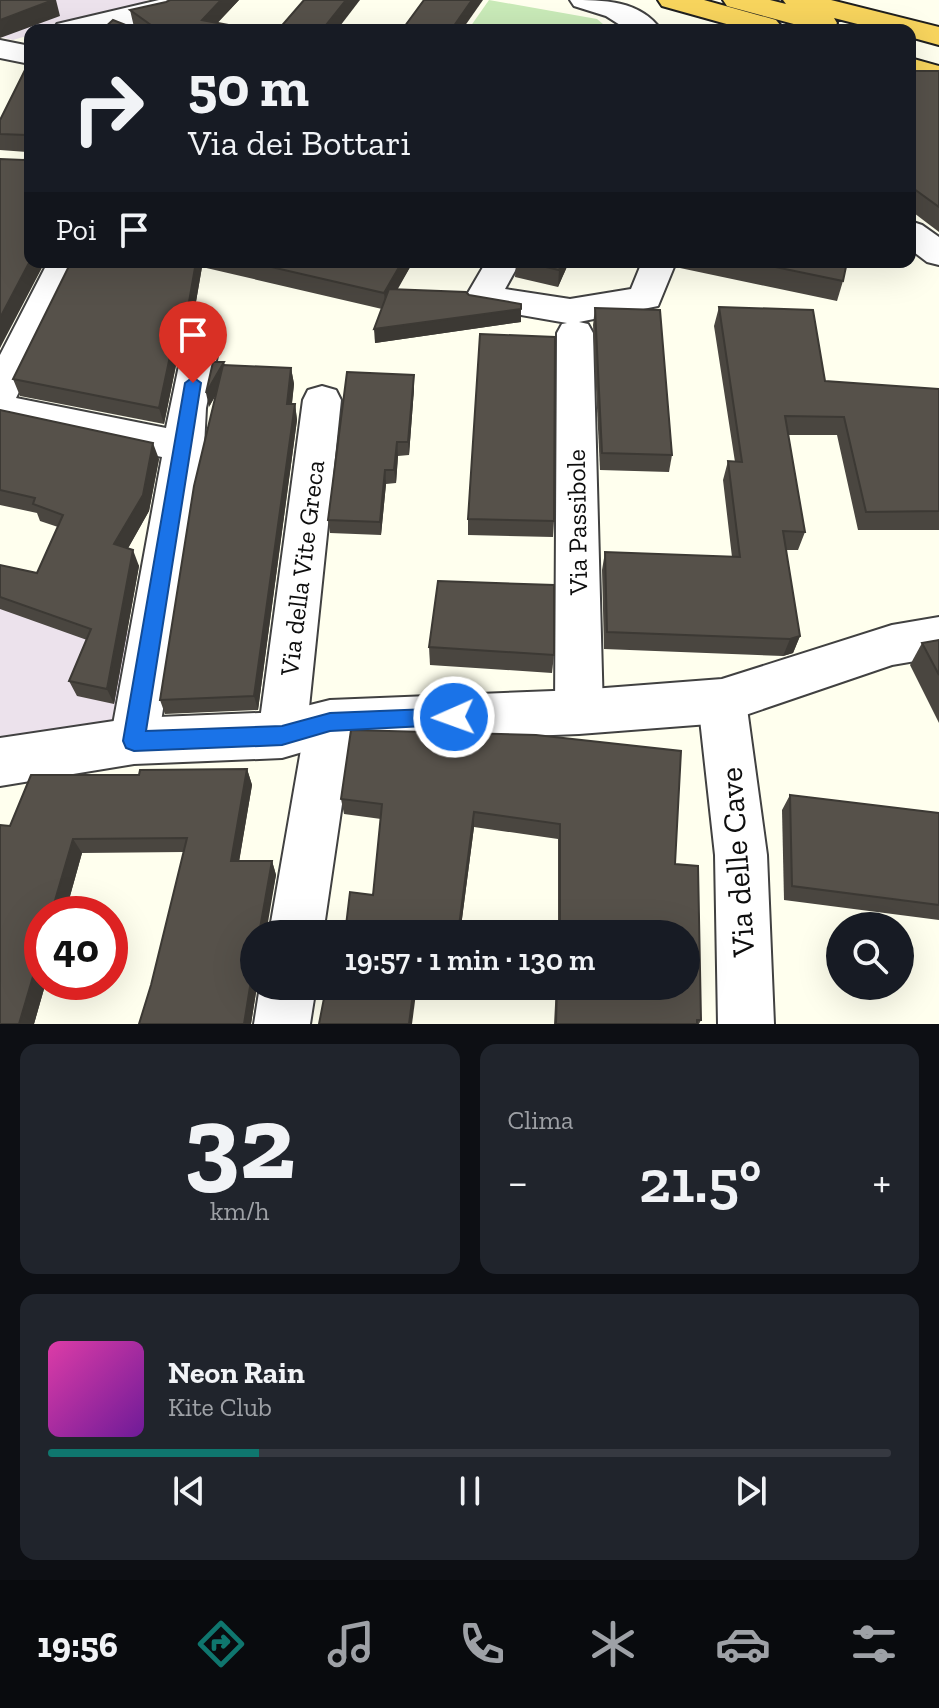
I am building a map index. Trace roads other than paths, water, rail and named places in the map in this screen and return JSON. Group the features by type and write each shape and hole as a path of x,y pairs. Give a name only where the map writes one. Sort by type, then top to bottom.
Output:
{"highway":[{"path":"672,0 758,24"},
{"path":"737,0 827,24"},
{"path":"797,0 892,24"},
{"path":"916,30 939,36"},
{"path":"916,48 939,54"},
{"path":"916,69 939,75"}],"street":[{"path":"93,24 166,7 180,0"},
{"path":"584,0 616,10 638,24"},
{"path":"0,392 62,268"},
{"path":"500,268 483,298 570,311 645,298 657,268"},
{"path":"134,741 184,447 187,408 204,332"},
{"name":"Via Passibole","path":"575,333 579,712"},
{"name":"Via della Vite Greca","path":"282,735 322,400"},
{"path":"0,409 184,447"},
{"path":"0,762 134,741 282,735 330,722 579,712 722,701 892,645 939,637"},
{"name":"Via delle Cave","path":"722,701 741,855 746,1024"},
{"path":"298,920 330,722"},
{"path":"282,1024 286,1000"}]}
